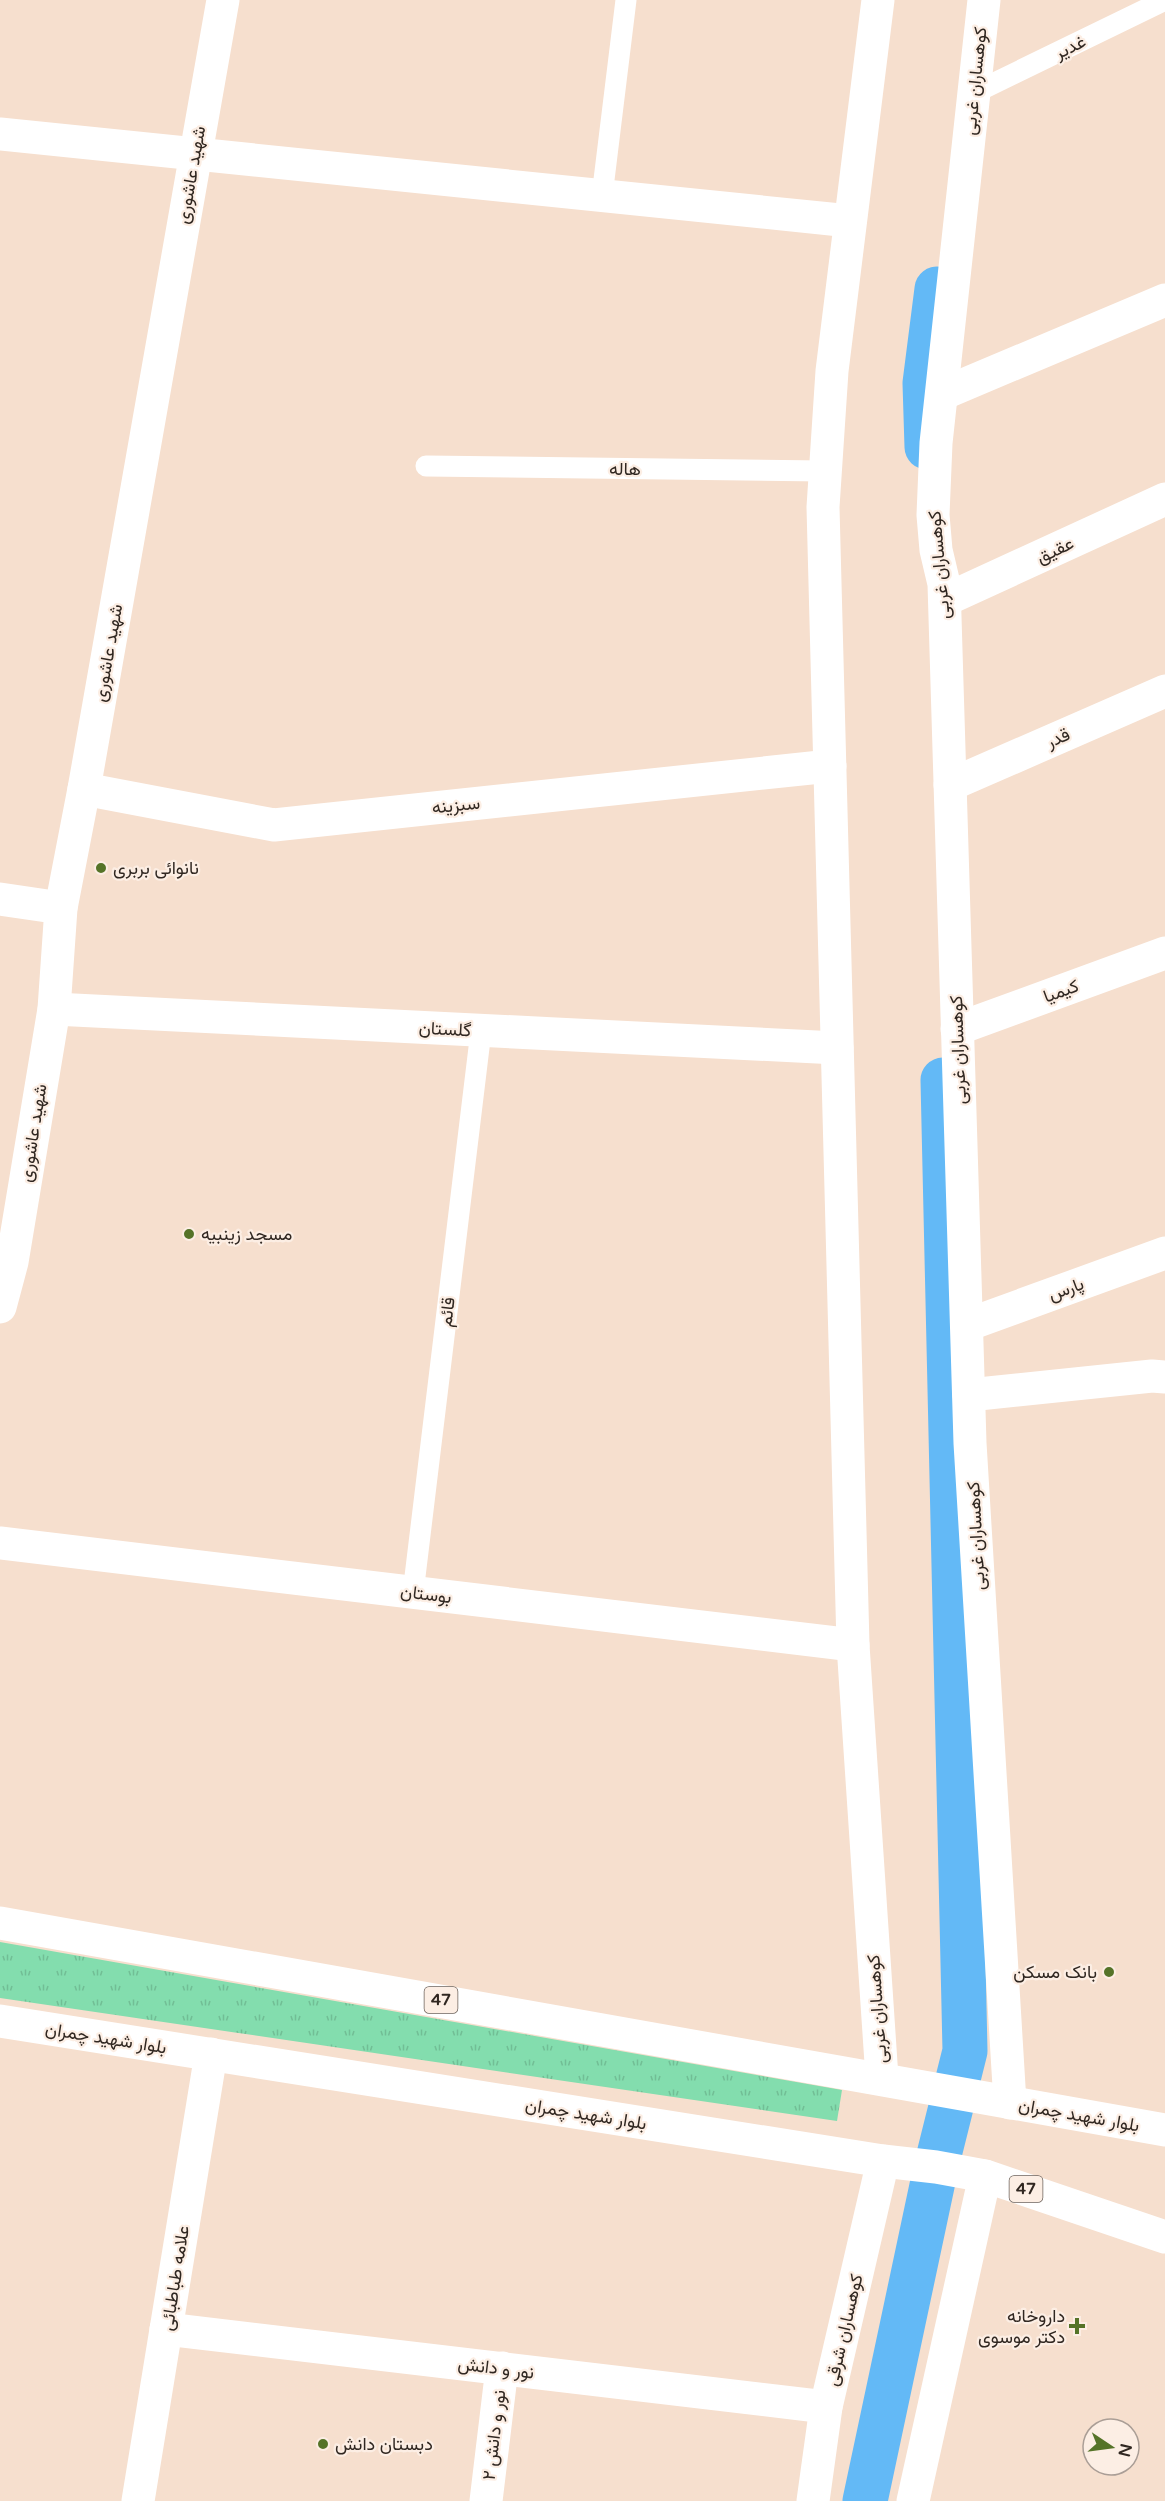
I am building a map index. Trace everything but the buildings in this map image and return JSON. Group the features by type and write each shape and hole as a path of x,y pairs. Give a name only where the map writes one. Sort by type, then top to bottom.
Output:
{"street":[{"name":"شهید عاشوری","path":"0,1307 12,1262 54,1009 61,908 223,0"},
{"name":"کوهساران غربی","path":"878,0 832,371 824,471 853,1645 882,2078"},
{"name":"کوهساران غربی","path":"984,0 936,443 933,515 936,550 944,584 945,600 969,1395 1010,2103"},
{"path":"0,134 850,221"},
{"path":"942,394 1165,300"},
{"name":"عقیق","path":"945,600 1165,499"},
{"name":"قدر","path":"950,785 1165,691"},
{"name":"سبزینه","path":"84,789 274,825 830,766"},
{"path":"0,899 61,908"},
{"name":"کیمیا","path":"957,1029 1165,953"},
{"name":"گلستان","path":"54,1009 837,1048"},
{"name":"پارس","path":"967,1325 1165,1253"},
{"path":"969,1395 1152,1376 1165,1377"},
{"name":"بوستان","path":"0,1543 853,1645"},
{"name":"بلوار شهید چمران","path":"0,1923 1165,2130"},
{"name":"بلوار شهید چمران","path":"0,2021 985,2176 1165,2237"},
{"name":"علامه طباطبائی","path":"138,2501 211,2054"},
{"name":"کوهساران شرقی","path":"813,2501 826,2407 883,2161"},
{"path":"913,2501 985,2176"},
{"name":"نور و دانش","path":"166,2329 826,2407"},
{"name":"نور و دانش ۲","path":"486,2501 502,2368"}],"lane":[{"path":"602,196 626,0"},
{"name":"غدیر","path":"974,93 1165,0"},
{"name":"هاله","path":"426,466 824,471"},
{"name":"قائم","path":"413,1593 480,1030"}],"green space":[{"path":"0,1942 842,2090 837,2121 0,1998"}],"waterway":[{"path":"927,447 925,383 937,289"},
{"path":"865,2501 936,2167 965,2051 943,1080"}],"place":[{"name":"نانوائی بربری","path":"101,868"},
{"name":"مسجد زینبیه","path":"189,1234"},
{"name":"بانک مسکن","path":"1109,1972"},
{"name":"داروخانه دکتر موسوی","path":"1077,2326"},
{"name":"دبستان دانش","path":"323,2444"}]}
